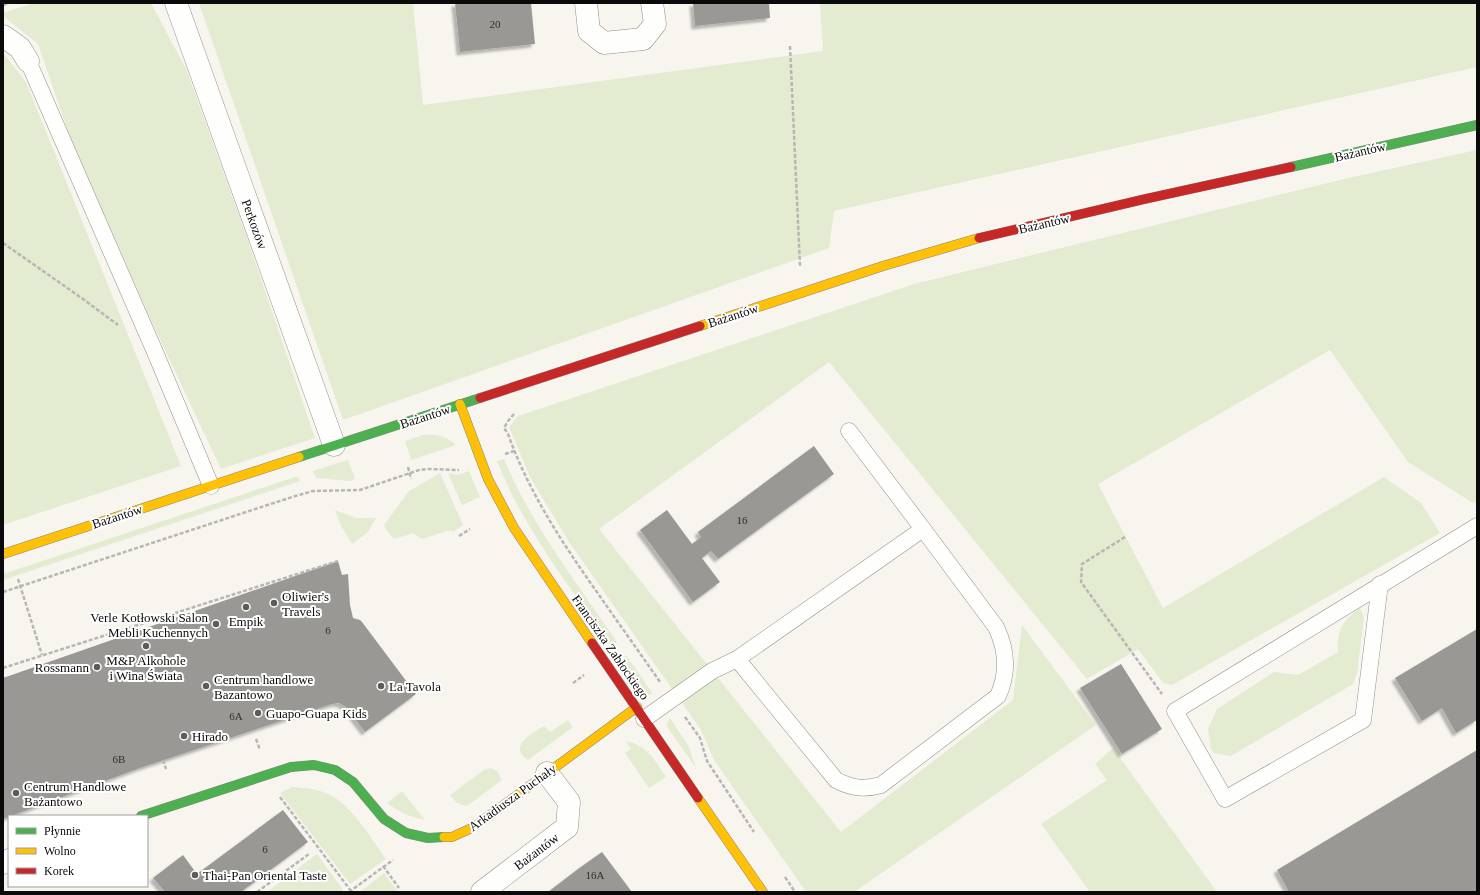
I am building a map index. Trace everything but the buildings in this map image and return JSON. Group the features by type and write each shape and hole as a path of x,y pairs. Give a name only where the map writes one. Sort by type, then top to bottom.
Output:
{"street":[{"name":"Perkozów","path":"176,3 334,445"},
{"path":"586,3 589,31 604,43 643,39 655,24 652,3"},
{"path":"3,36 20,48 28,61"},
{"name":"Bażantów","path":"3,554 883,266 972,240 1145,199 1477,125"},
{"name":"Franciszka Zabłockiego","path":"460,404 488,479 514,528 763,892"},
{"name":"Arkadiusza Puchały","path":"144,815 290,767 314,765 335,770 353,782 384,819 406,833 428,838 452,837 474,827 547,773 641,713"},
{"name":"Bażantów","path":"492,889 567,827 569,802 547,773"}],"lane":[{"path":"28,61 155,352 211,486"},
{"path":"737,659 836,780 854,788 864,789 881,785 998,696 1004,678 1006,664 1002,640 996,627 849,431"},
{"path":"1380,584 1363,720 1225,799 1175,712 1380,584 1477,526"},
{"path":"641,713 672,699 712,671 737,659 923,529"}],"path":[{"path":"3,5 9,3"},
{"path":"790,46 801,293"},
{"path":"3,243 83,298 119,326"},
{"path":"519,412 513,415 504,428 508,434 525,477 566,548 698,735 707,761 758,838"},
{"path":"408,467 410,479"},
{"path":"3,592 292,497 313,491 360,490 419,470"},
{"path":"459,536 470,529"},
{"path":"1125,537 1082,564 1081,582 1175,712"},
{"path":"3,668 338,561"},
{"path":"18,579 42,655"},
{"path":"119,630 123,640"},
{"path":"573,683 586,674"},
{"path":"163,760 166,769"},
{"path":"277,794 350,891 392,860"},
{"path":"257,892 309,854"},
{"path":"383,866 399,888"},
{"path":"783,874 795,892"}],"green space":[{"path":"34,3 151,3 186,69 246,235 315,438 221,469 150,318 72,143 38,44 3,16 3,13"},
{"path":"199,3 413,3 423,105 823,51 820,3 1477,3 1477,67 834,211 829,248 343,420"},
{"path":"3,53 26,82 181,466 3,525"},
{"path":"1477,150 1477,501 1473,503 1408,462 1330,350 1098,484 1163,608 1384,477 1421,503 1440,533 1172,685 1163,683 1138,649 1087,679 829,362 599,529 841,832 1013,700 1022,625 1096,725 854,892 806,892 714,760 701,730 569,542 530,477 509,427 518,416 914,284 1344,179"},
{"path":"423,435 441,436 456,445 411,460 405,441"},
{"path":"504,459 528,508 556,554 617,642 611,646 564,580 520,510 497,461"},
{"path":"348,460 355,479 350,481 316,478 313,471"},
{"path":"469,471 480,497 462,505 448,473 458,475"},
{"path":"440,473 463,525 453,532 450,530 422,539 413,533 394,539 384,525 409,491"},
{"path":"298,476 300,481 3,580 3,574"},
{"path":"335,510 356,518 376,518 368,532 352,544 341,526"},
{"path":"1360,608 1364,617 1357,673 1353,684 1231,756 1214,753 1211,749 1208,729 1217,709 1274,672 1298,675 1338,652 1338,637 1342,627 1345,622"},
{"path":"626,655 653,694 649,695 643,692 620,660"},
{"path":"670,718 688,745 696,768 668,728 667,724"},
{"path":"568,720 573,727 528,760 522,755 520,750 521,745 533,732 544,726 550,732"},
{"path":"626,741 640,746 650,754 666,777 649,788 625,753 631,749"},
{"path":"1113,748 1217,892 1090,892 1041,824 1107,780 1095,764"},
{"path":"491,768 497,771 502,780 467,806 457,803 450,795 484,770"},
{"path":"292,787 308,788 333,796 358,820 386,859 350,884 280,793"},
{"path":"402,791 425,820 405,814 387,803"},
{"path":"317,854 343,890 340,892 267,892"},
{"path":"384,873 398,892 360,892"}],"traffic: fast":[{"path":"1291,167 1477,125"},
{"path":"299,457 480,398"},
{"path":"144,815 291,767 314,765 335,770 353,782 384,819 406,833 428,838 444,837"}],"traffic: slow":[{"path":"700,326 883,266 979,238"},
{"path":"460,404 488,479 514,528 592,643"},
{"path":"3,554 299,457"},
{"path":"444,837 452,837 474,827 637,707"},
{"path":"698,798 763,892"}],"traffic: jam":[{"path":"979,238 1291,167"},
{"path":"480,398 700,326"},
{"path":"592,643 698,798"}],"place":[{"name":"Oliwier's Travels","path":"274,603"},
{"name":"Empik","path":"246,607"},
{"name":"Verle Kotłowski Salon Mebli Kuchennych","path":"216,624"},
{"name":"M&P Alkohole i Wina Świata","path":"146,646"},
{"name":"Rossmann","path":"97,667"},
{"name":"Centrum handlowe Bazantowo","path":"206,686"},
{"name":"La Tavola","path":"381,686"},
{"name":"Guapo-Guapa Kids","path":"258,713"},
{"name":"Hirado","path":"184,736"},
{"name":"Centrum Handlowe Bażantowo","path":"16,793"},
{"name":"Thai-Pan Oriental Taste","path":"195,875"}]}
